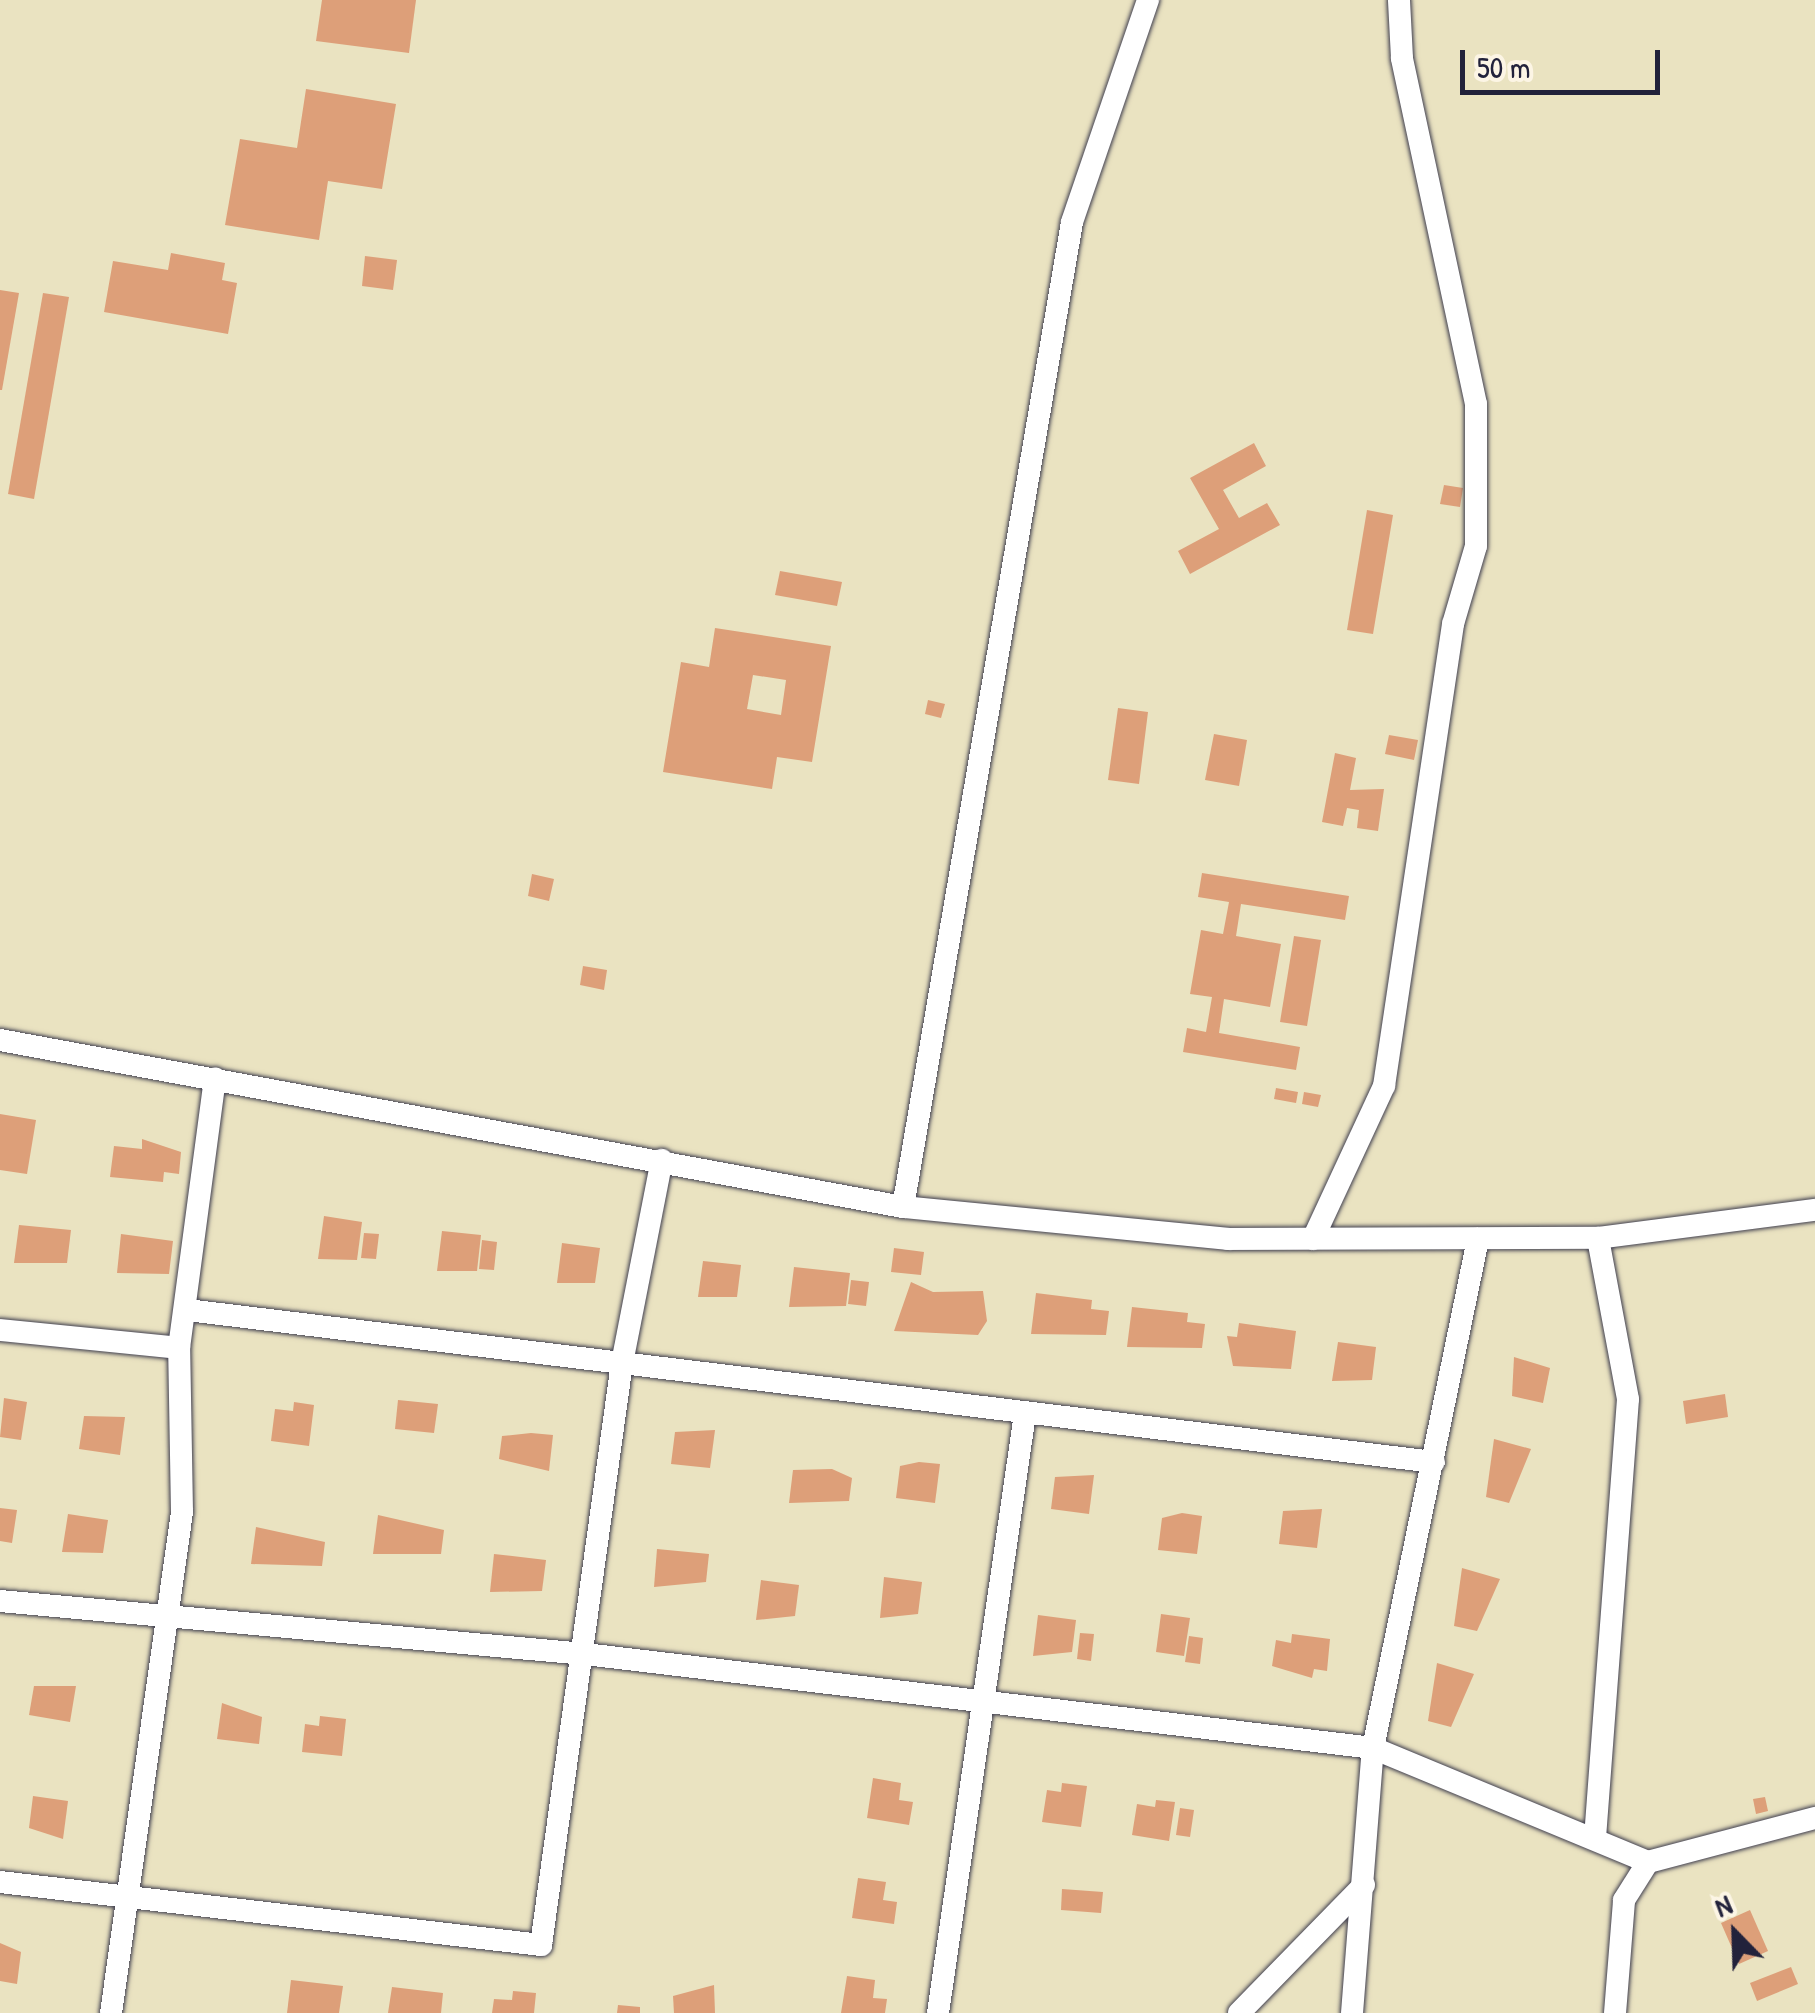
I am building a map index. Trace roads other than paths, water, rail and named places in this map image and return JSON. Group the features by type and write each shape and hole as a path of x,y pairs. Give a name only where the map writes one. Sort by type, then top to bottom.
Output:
{"street":[{"path":"902,1207 1068,240 1148,0"},
{"path":"1312,1238 1384,1086 1398,1029 1453,624 1476,546 1476,404 1402,58 1400,0"},
{"path":"0,1040 902,1207 1312,1238 1478,1239 1598,1238 1815,1210"},
{"path":"111,2013 182,1512 180,1348 215,1078"},
{"path":"0,1882 128,1902 541,1944 585,1654 622,1363 662,1160"},
{"path":"1595,1838 1628,1399 1598,1238"},
{"path":"1352,2013 1373,1748 1478,1239"},
{"path":"187,1310 1434,1462"},
{"path":"0,1330 180,1348"},
{"path":"938,2013 979,1705 1025,1414"},
{"path":"0,1602 167,1621 585,1654 979,1705 1373,1748 1648,1862 1815,1818"},
{"path":"1615,2013 1624,1900 1648,1862"},
{"path":"1240,2013 1364,1885"}]}
